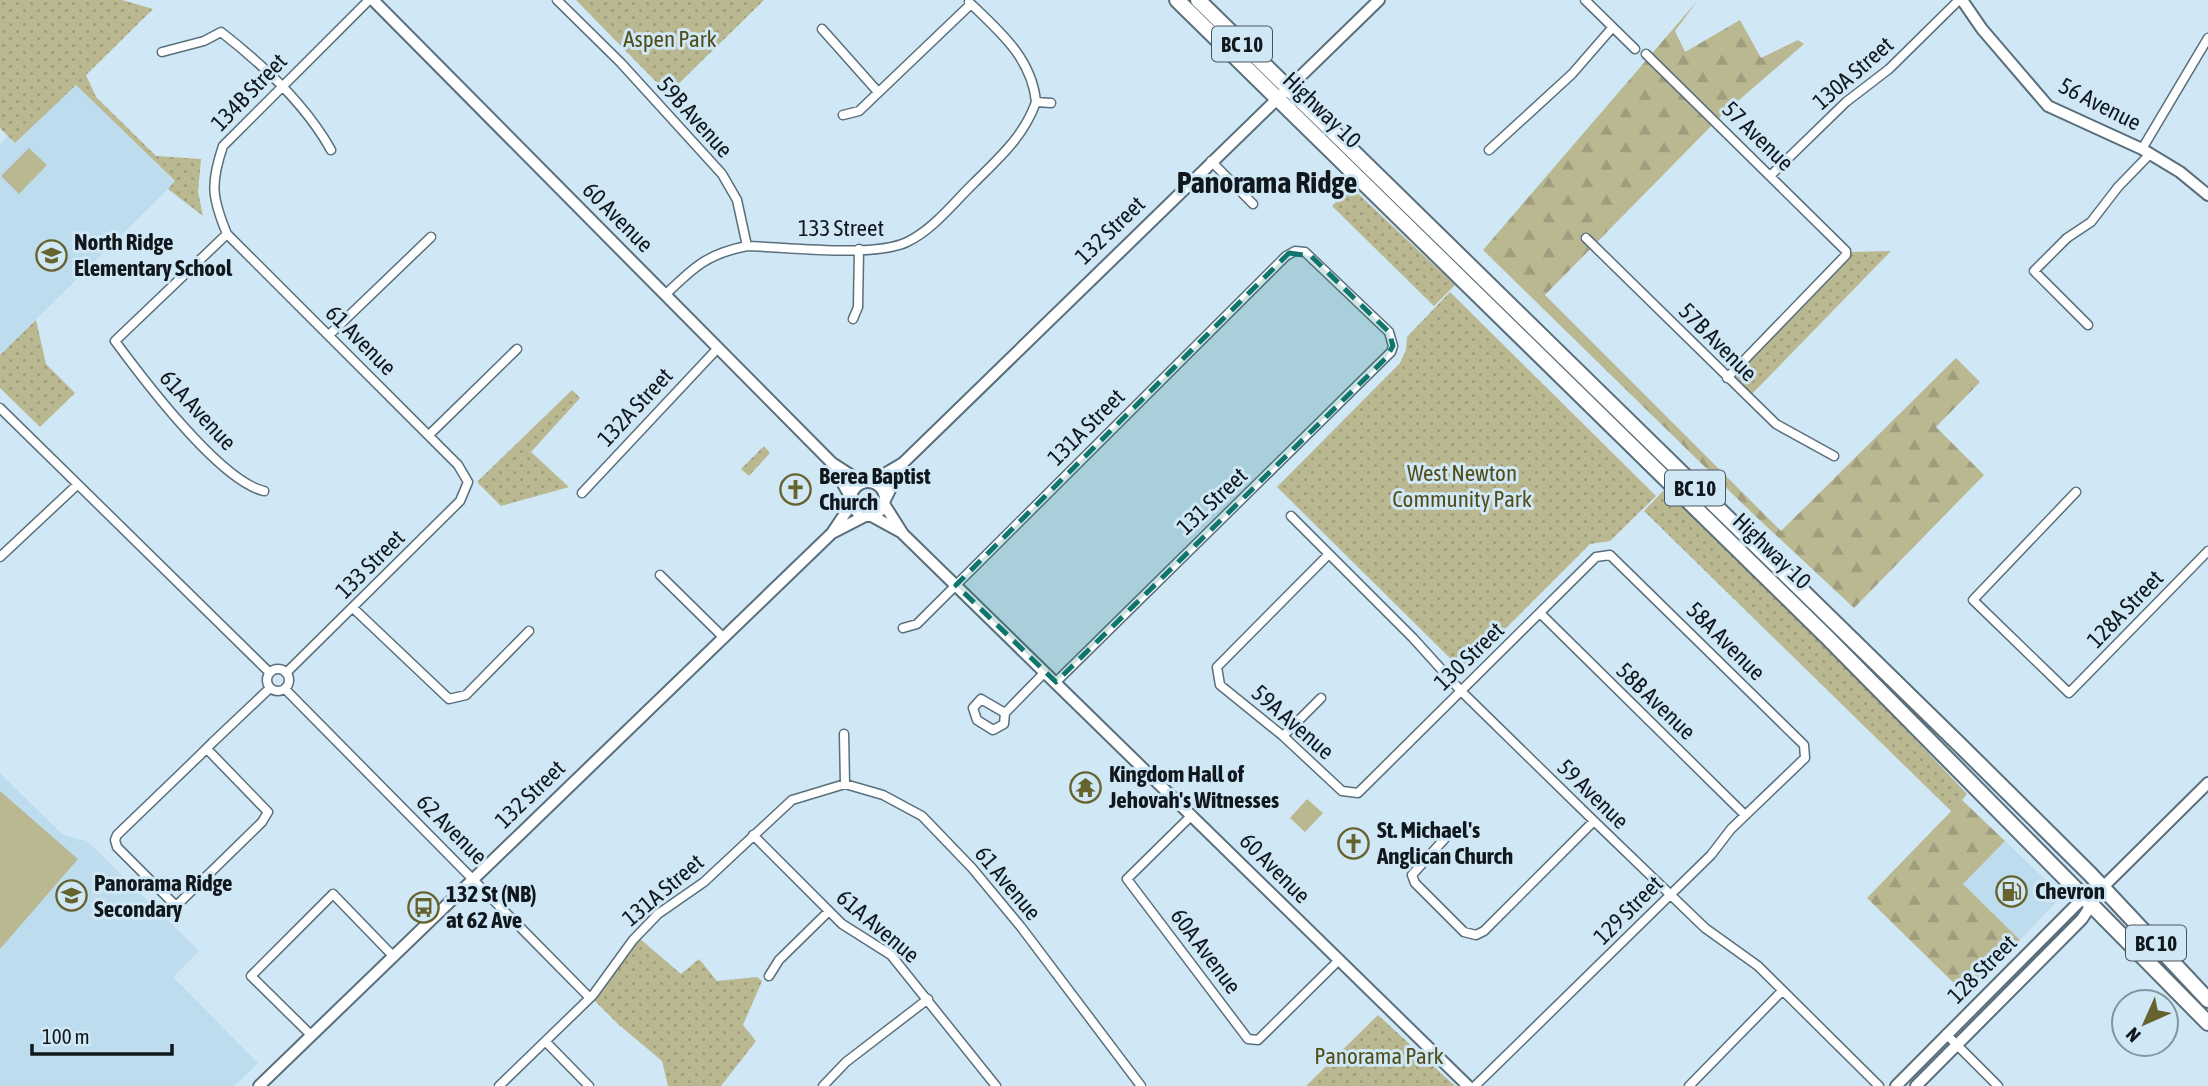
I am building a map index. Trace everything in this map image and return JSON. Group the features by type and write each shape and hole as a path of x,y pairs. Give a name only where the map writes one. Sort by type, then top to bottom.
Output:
{"highway":[{"name":"Highway 10","path":"1177,0 1282,93 2103,887 2208,1000"},
{"name":"Highway 10","path":"1198,0 1282,93 2090,900 2208,1023"}],"street":[{"name":"134B Street","path":"227,234 213,190 213,174 223,146 279,87 371,0"},
{"name":"60 Avenue","path":"371,0 832,463 867,482"},
{"name":"59B Avenue","path":"557,0 621,63 722,174 737,200 747,246"},
{"name":"132 Street","path":"867,482 903,463 1379,0"},
{"path":"1585,0 1635,49"},
{"name":"56 Avenue","path":"1960,0 2048,106 2146,151 2180,172 2208,195"},
{"name":"130A Street","path":"1772,175 1846,102 1889,69 1960,0"},
{"path":"844,116 859,111 969,2 1019,53 1030,75 1036,102 1051,103"},
{"path":"1489,150 1572,74 1612,28"},
{"path":"822,29 878,92"},
{"path":"162,52 204,41 221,32 320,130 331,150"},
{"path":"2088,325 2034,271 2067,238 2091,222 2146,151 2208,38"},
{"name":"57 Avenue","path":"1646,54 1844,245 1846,255 1727,378"},
{"name":"133 Street","path":"666,295 710,256 747,246 859,249 895,246 927,228 1016,141 1036,102"},
{"path":"1211,161 1253,204"},
{"name":"61 Avenue","path":"227,234 466,475"},
{"name":"61A Avenue","path":"227,234 115,341 155,396 227,469 251,488 264,491"},
{"path":"329,335 431,237"},
{"name":"57B Avenue","path":"1586,238 1776,424 1834,456"},
{"path":"853,319 858,307 859,249"},
{"name":"131 Street","path":"1056,682 1246,492 1287,456 1385,359 1393,346 1389,332 1311,256 1295,251"},
{"name":"131A Street","path":"903,628 917,624 1286,256 1295,251"},
{"name":"132A Street","path":"582,493 718,348"},
{"path":"429,435 517,349"},
{"path":"0,408 270,673"},
{"name":"60 Avenue","path":"832,463 851,500"},
{"name":"132 Street","path":"884,502 903,463"},
{"name":"133 Street","path":"286,673 460,501 467,490 466,475"},
{"path":"867,482 883,491 884,502 879,512 868,515 857,512 851,500 855,488 867,482"},
{"path":"0,557 77,485"},
{"name":"128A Street","path":"2076,492 1973,600 2069,693 2208,551"},
{"name":"132 Street","path":"259,1086 832,533 851,500"},
{"name":"60 Avenue","path":"884,502 903,534 1468,1086"},
{"name":"60 Avenue","path":"868,515 903,534"},
{"name":"132 Street","path":"832,533 868,515"},
{"name":"59 Avenue","path":"1292,516 1461,691 1594,821 1705,928 1745,954 1879,1086"},
{"name":"59A Avenue","path":"1329,554 1217,667 1220,684 1283,736 1342,791 1358,793"},
{"name":"130 Street","path":"1358,793 1596,557 1610,555"},
{"name":"58A Avenue","path":"1610,555 1804,745 1805,758"},
{"path":"660,575 723,637"},
{"path":"353,608 440,694 454,699 466,695 529,631"},
{"name":"58B Avenue","path":"1539,613 1745,815"},
{"path":"277,670 286,673 289,682 285,689 277,691 270,688 267,679 270,673 277,670"},
{"path":"1005,713 1045,672"},
{"path":"207,749 268,812 262,822 176,906 117,847 115,841 207,749 270,688"},
{"name":"62 Avenue","path":"285,689 590,998"},
{"path":"1283,736 1321,698"},
{"path":"844,734 845,784"},
{"name":"129 Street","path":"1475,1086 1671,895 1745,815 1805,758"},
{"name":"128 Street","path":"1896,1086 2208,783"},
{"name":"61 Avenue","path":"845,784 883,795 922,816 1006,908 1141,1086"},
{"name":"131A Street","path":"499,1086 590,998 641,930 704,882 792,800 845,784"},
{"name":"60A Avenue","path":"1192,815 1127,879 1248,1039 1258,1040 1339,960"},
{"path":"1447,836 1412,875 1415,883 1464,932 1476,936 1485,932 1594,821"},
{"name":"61A Avenue","path":"753,835 842,924 891,955 996,1086"},
{"path":"312,1036 251,976 333,894 394,957"},
{"name":"128 Street","path":"1916,1086 2090,900"},
{"path":"769,976 779,960 829,911"},
{"path":"1689,1086 1782,991"},
{"path":"823,1086 846,1062 928,999"},
{"path":"1947,1034 1998,1086"},
{"path":"546,1042 589,1086"}],"highlighted area":[{"path":"1289,253 1311,256 1389,332 1393,346 1385,359 1056,682 956,585"}],"shaded area":[{"name":"North Ridge Elementary School","path":"75,84 175,182 0,355 0,144 8,136 15,143"},
{"name":"Panorama Ridge Secondary","path":"0,773 63,835 87,841 199,951 173,977 258,1063 234,1086 0,1086"},
{"path":"2005,841 2062,896 2020,940 1963,884"}],"green space":[{"path":"0,0 122,0 153,9 86,75 96,97 156,156 201,159 198,192 203,216 168,189 175,181 76,85 15,143 0,128"},
{"name":"Aspen Park","path":"576,0 764,0 668,94"},
{"path":"1698,0 1675,31 1685,52 1740,20 1761,58 1798,40 1804,44 1724,113 1545,295 1781,531 1956,358 1980,382 1936,427 1984,475 1854,608 1750,511 1483,250"},
{"path":"29,148 47,165 19,194 1,176"},
{"path":"1351,187 1455,285 1434,306 1332,206"},
{"path":"1891,251 1750,396 1731,377 1737,367 1852,252"},
{"name":"West Newton Community Park","path":"1450,292 1656,496 1610,541 1590,544 1463,671 1277,487 1400,363 1406,350 1407,337"},
{"path":"36,320 46,364 75,393 40,427 0,388 0,355"},
{"path":"572,390 580,398 531,452 569,487 501,506 477,482"},
{"path":"764,446 770,453 749,476 741,469"},
{"path":"1666,488 1860,681 1967,794 1952,812 1644,511"},
{"path":"0,791 78,859 0,949"},
{"path":"1307,799 1323,813 1305,832 1290,818"},
{"path":"1962,800 2005,841 1963,884 2020,940 1966,995 1867,898"},
{"path":"639,938 681,974 699,959 717,981 757,977 762,981 743,1025 756,1041 721,1086 668,1086 662,1061 593,999"},
{"name":"Panorama Park","path":"1378,1015 1455,1086 1306,1086"}],"place":[{"name":"North Ridge Elementary School","path":"51,255"},
{"name":"Berea Baptist Church","path":"796,489"},
{"name":"Kingdom Hall of Jehovah's Witnesses","path":"1086,787"},
{"name":"St. Michael's Anglican Church","path":"1354,843"},
{"name":"Chevron","path":"2012,891"},
{"name":"Panorama Ridge Secondary","path":"71,896"},
{"name":"132 St (NB) at 62 Ave","path":"423,907"}],"district":[{"name":"Panorama Ridge","path":"1267,182"}]}
